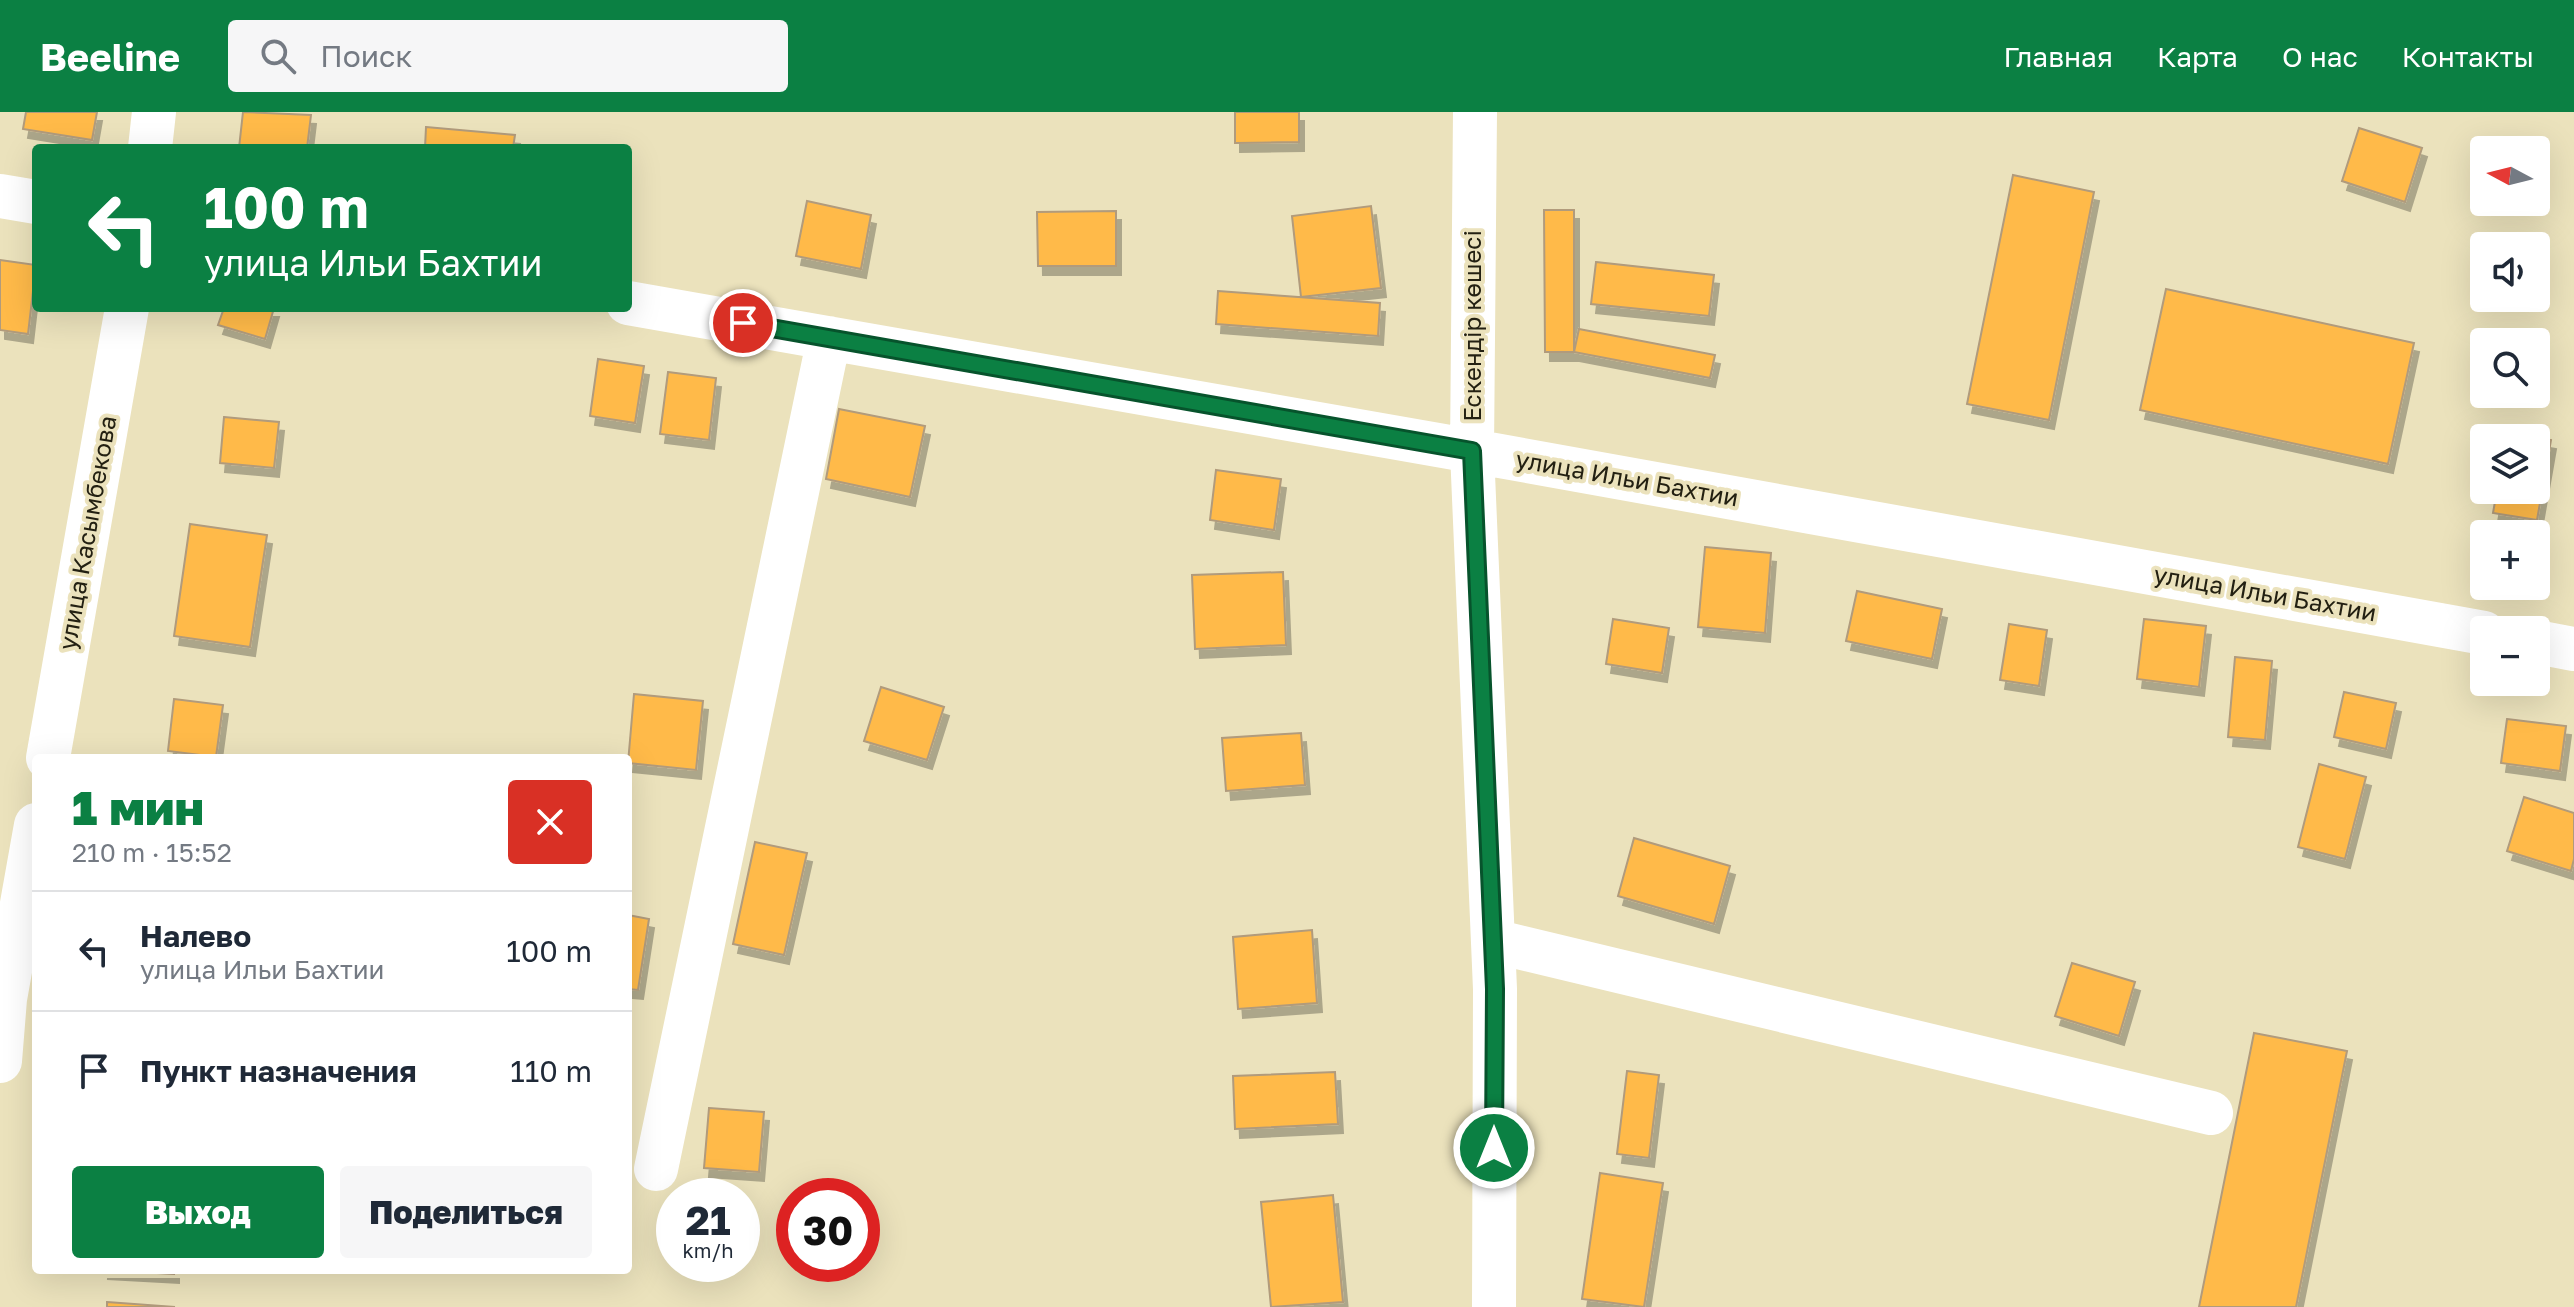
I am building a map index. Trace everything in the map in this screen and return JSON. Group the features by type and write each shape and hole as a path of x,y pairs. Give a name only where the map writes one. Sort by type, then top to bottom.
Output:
{"street":[{"path":"150,144 154,112"},
{"name":"Ескендір көшесі","path":"1475,112 1472,451 1493,941 1494,1307"},
{"path":"0,196 32,201"},
{"name":"улица Ильи Бахтии","path":"632,304 2470,630"},
{"name":"улица Касымбекова","path":"49,754 126,312"},
{"path":"656,1169 829,338"},
{"path":"2550,645 2574,649"},
{"path":"0,1061 5,999 32,847"},
{"path":"1493,941 2211,1113"}],"building":[{"path":"26,112 97,112 92,140 23,129"},
{"path":"243,112 311,115 307,144 239,144"},
{"path":"1235,112 1299,112 1299,142 1235,143"},
{"path":"426,127 515,135 514,144 425,144"},
{"path":"2359,128 2422,148 2405,202 2342,181"},
{"path":"2013,175 2094,192 2049,420 1967,404"},
{"path":"807,201 871,215 861,269 796,256"},
{"path":"1371,206 1381,288 1301,297 1292,216"},
{"path":"1544,210 1574,210 1574,352 1545,352"},
{"path":"1116,211 1116,266 1038,266 1037,212"},
{"path":"0,260 32,264 28,334 0,330"},
{"path":"1596,262 1714,275 1709,316 1591,304"},
{"path":"2166,289 2414,343 2388,464 2140,410"},
{"path":"1218,291 1380,303 1378,336 1216,324"},
{"path":"223,312 273,312 265,339 218,325"},
{"path":"1579,329 1715,355 1710,378 1574,352"},
{"path":"598,359 644,366 635,423 590,416"},
{"path":"668,372 716,378 709,440 660,434"},
{"path":"839,409 925,426 910,497 826,479"},
{"path":"224,417 279,422 274,468 220,463"},
{"path":"1216,470 1281,479 1274,530 1210,520"},
{"path":"2495,504 2540,504 2537,520 2493,513"},
{"path":"190,524 267,535 250,647 174,636"},
{"path":"1705,547 1771,553 1765,633 1698,627"},
{"path":"1283,572 1286,645 1195,649 1192,575"},
{"path":"1857,591 1942,609 1932,659 1846,641"},
{"path":"1613,619 1669,628 1662,673 1606,664"},
{"path":"2144,619 2206,626 2199,687 2137,679"},
{"path":"2009,624 2047,630 2039,686 2000,680"},
{"path":"2235,657 2272,661 2265,740 2228,737"},
{"path":"881,687 944,707 927,760 864,741"},
{"path":"2344,692 2396,703 2386,749 2334,737"},
{"path":"634,694 703,701 696,770 632,763 632,754 629,754"},
{"path":"174,699 223,705 216,754 168,751"},
{"path":"2507,719 2566,726 2560,771 2501,763"},
{"path":"1301,733 1305,785 1226,791 1222,738"},
{"path":"2319,764 2366,777 2345,859 2298,847"},
{"path":"2524,797 2574,813 2571,871 2507,851"},
{"path":"1634,838 1730,866 1714,924 1618,896"},
{"path":"755,842 807,853 784,955 733,944"},
{"path":"632,916 649,919 638,990 632,989"},
{"path":"1312,930 1317,1003 1238,1009 1233,937"},
{"path":"2072,963 2135,982 2119,1036 2055,1016"},
{"path":"2254,1033 2347,1051 2296,1307 2199,1307"},
{"path":"1627,1071 1659,1075 1649,1158 1617,1154"},
{"path":"1335,1072 1338,1124 1235,1129 1233,1076"},
{"path":"709,1108 764,1112 759,1172 704,1168"},
{"path":"1600,1173 1663,1183 1644,1307 1582,1299"},
{"path":"1333,1195 1343,1302 1271,1307 1261,1202"},
{"path":"107,1302 175,1307 107,1307"}],"route":[{"path":"743,323 1472,451 1495,989 1494,1148"}]}
